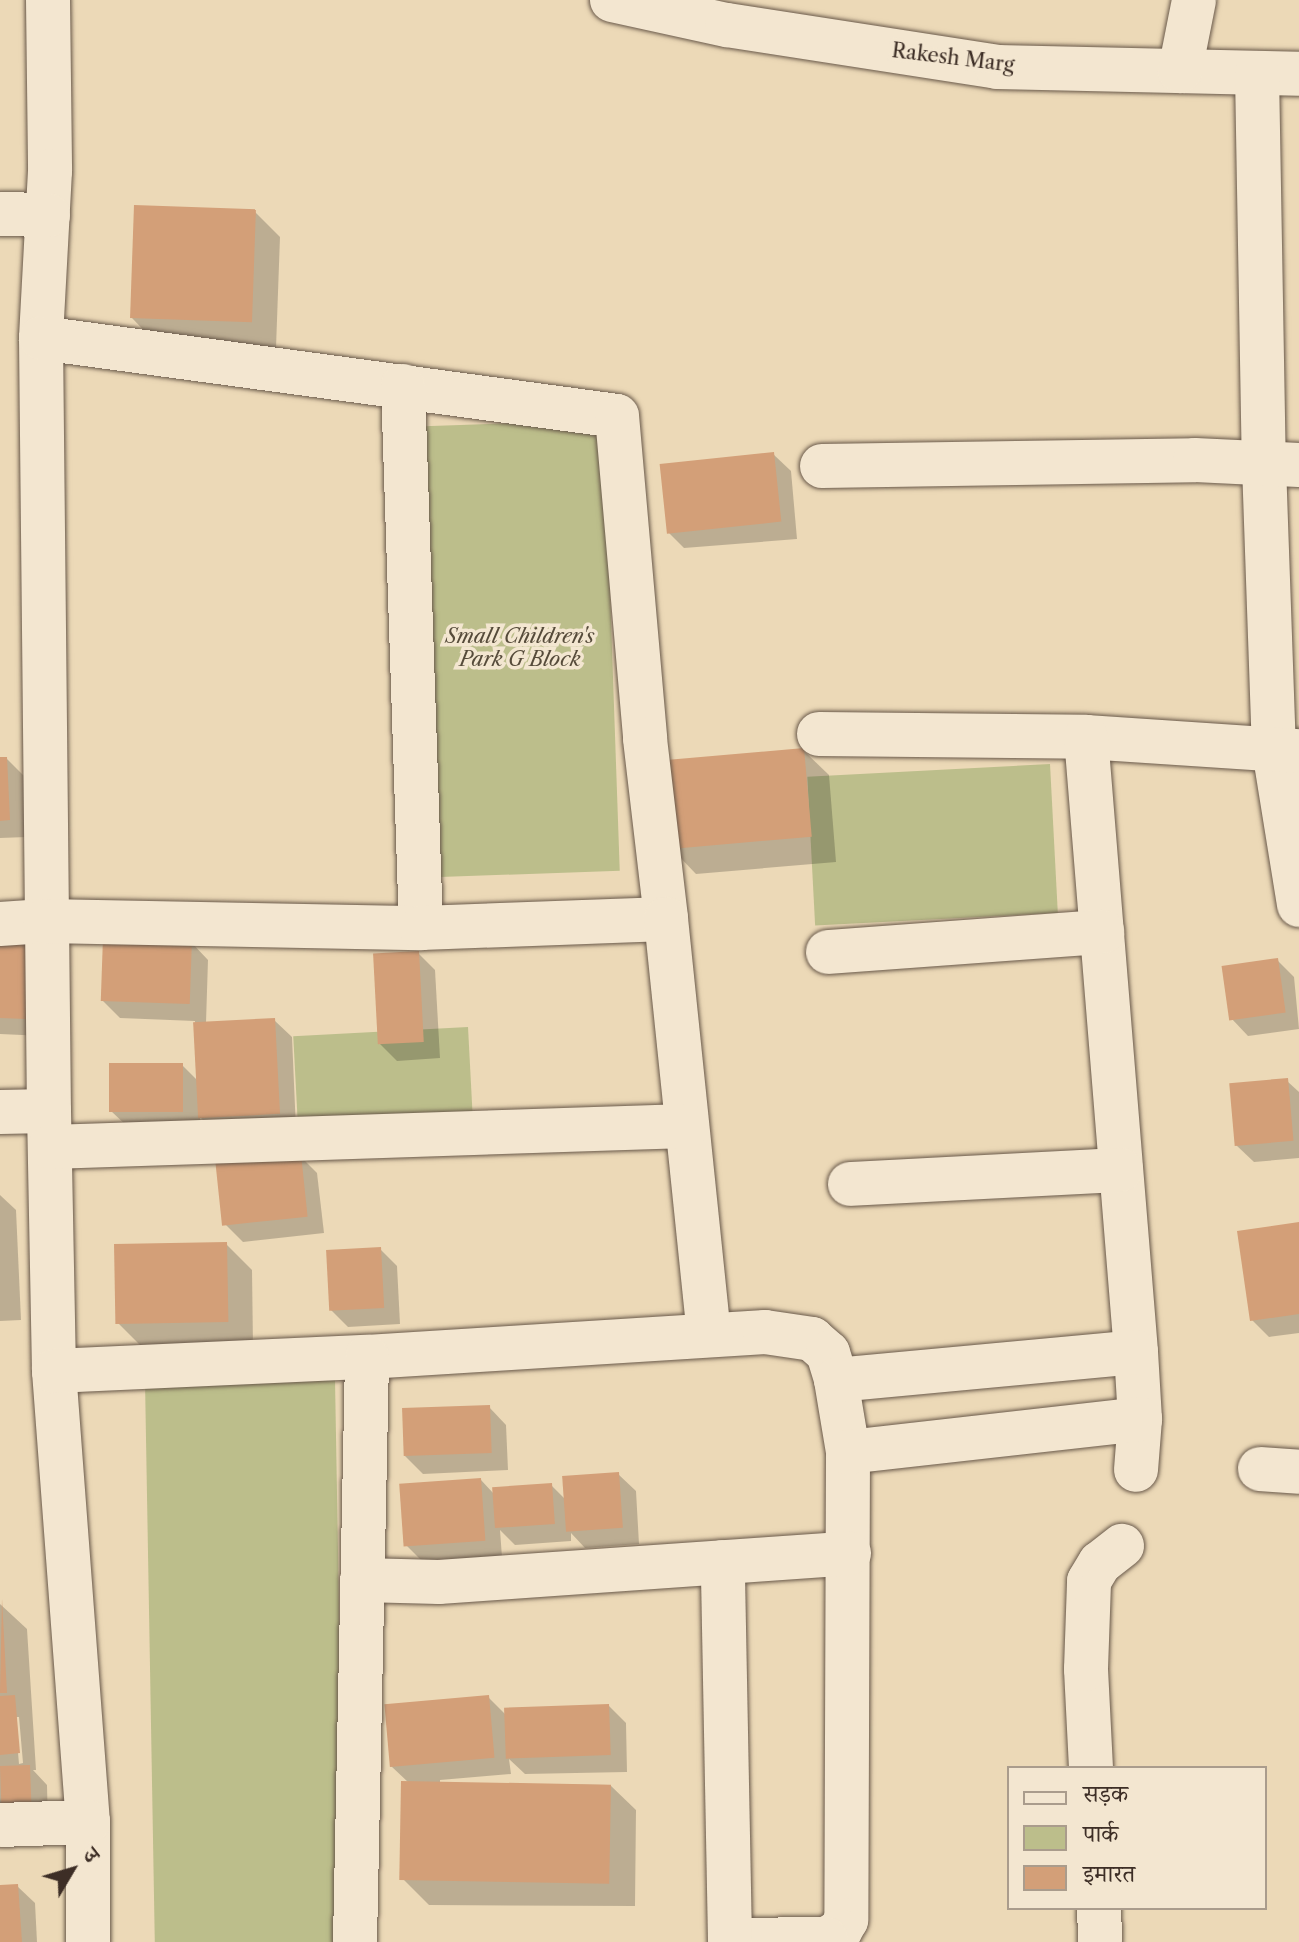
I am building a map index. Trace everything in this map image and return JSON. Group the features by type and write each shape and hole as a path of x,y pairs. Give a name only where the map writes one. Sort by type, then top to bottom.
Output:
{"street":[{"path":"48,0 48,215 41,338 49,1129 54,1371 88,1822 88,1942"},
{"name":"Rakesh Marg","path":"612,0 730,12 997,67 1278,73"},
{"path":"1180,71 1194,0"},
{"path":"1278,73 1287,750 1299,905"},
{"path":"0,214 48,215"},
{"path":"41,338 617,416 645,739 709,1335"},
{"path":"403,386 421,928"},
{"path":"822,466 1195,460 1281,465"},
{"path":"819,734 1086,737 1287,750"},
{"path":"1086,737 1136,1352 1140,1419 1136,1470"},
{"path":"0,924 45,921 421,928 666,919"},
{"path":"828,952 1102,932"},
{"path":"0,1112 49,1129 687,1126"},
{"path":"850,1184 1121,1170"},
{"path":"54,1371 367,1357 765,1332 812,1339 828,1353 836,1380 848,1452 846,1920 840,1931 826,1939 717,1941 723,1562"},
{"path":"836,1380 1136,1352"},
{"path":"355,1942 367,1357"},
{"path":"848,1452 1140,1419"},
{"path":"1091,1766 1086,1669 1089,1581 1100,1563 1122,1546"},
{"path":"362,1580 439,1582 849,1553"},
{"path":"0,1825 88,1822"},
{"path":"1099,1910 1100,1942"}],"green space":[{"name":"Small Children's Park G Block","path":"604,420 620,871 433,877 417,427"},
{"path":"1050,764 1058,913 815,926 807,777"},
{"path":"468,1027 473,1119 298,1128 293,1036"},
{"path":"335,1379 345,1942 155,1942 145,1382"}],"building":[{"path":"134,205 256,209 252,322 130,318"},
{"path":"774,452 781,522 667,534 660,464"},
{"path":"804,748 812,837 668,849 661,761"},
{"path":"0,757 7,757 10,820 0,821"},
{"path":"0,932 30,933 27,1019 0,1018"},
{"path":"103,937 192,940 190,1004 101,1001"},
{"path":"419,951 424,1042 378,1044 373,953"},
{"path":"1278,958 1286,1012 1229,1020 1222,966"},
{"path":"275,1018 280,1114 198,1118 193,1022"},
{"path":"109,1063 183,1063 183,1112 109,1112"},
{"path":"1288,1078 1293,1141 1235,1146 1229,1083"},
{"path":"301,1154 308,1217 222,1226 215,1163"},
{"path":"1299,1222 1299,1314 1250,1321 1237,1231"},
{"path":"227,1242 228,1322 115,1324 114,1244"},
{"path":"381,1247 384,1308 329,1311 326,1250"},
{"path":"490,1405 492,1453 404,1456 402,1408"},
{"path":"619,1472 623,1528 566,1532 562,1476"},
{"path":"481,1478 485,1541 404,1547 399,1484"},
{"path":"552,1483 555,1524 495,1528 492,1487"},
{"path":"2,1599 7,1693 0,1693"},
{"path":"15,1695 20,1753 0,1755 0,1696"},
{"path":"489,1695 494,1758 390,1767 384,1704"},
{"path":"609,1704 611,1755 506,1759 504,1708"},
{"path":"30,1765 32,1811 2,1812 0,1766"},
{"path":"401,1781 611,1785 609,1884 399,1880"},
{"path":"18,1884 22,1942 0,1942 0,1885"}]}
